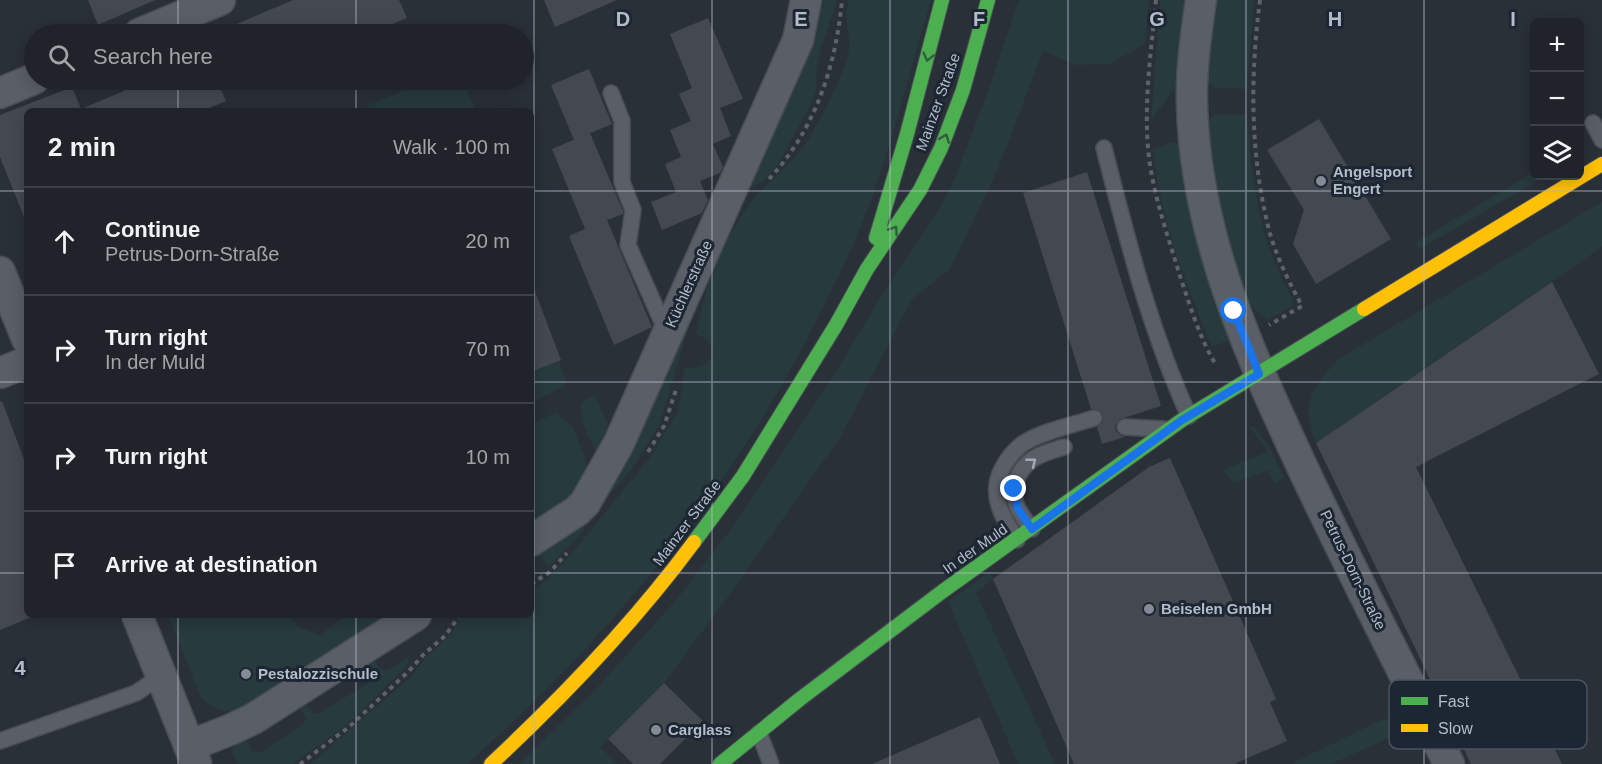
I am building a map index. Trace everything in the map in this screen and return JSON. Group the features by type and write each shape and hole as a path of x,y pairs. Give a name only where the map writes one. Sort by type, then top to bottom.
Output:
{"main road":[{"name":"Mainzer Straße","path":"867,269 908,134 942,0"},
{"name":"Mainzer Straße","path":"491,764 552,708 666,580 743,476 836,325 867,269 920,190 941,148 963,90 988,0"},
{"path":"1259,374 1602,164"},
{"name":"In der Muld","path":"720,764 943,591 1170,429 1259,374"}],"street":[{"path":"163,24 220,0"},
{"name":"Küchlerstraße","path":"534,539 577,511 589,497 619,443 798,40 806,0"},
{"name":"Petrus-Dorn-Straße","path":"1201,0 1192,103 1198,168 1207,221 1219,268 1259,374 1407,680"},
{"path":"0,93 24,83"},
{"path":"0,272 24,332"},
{"path":"0,373 24,363"},
{"path":"138,618 193,755 411,618"},
{"name":"Petrus-Dorn-Straße","path":"1442,749 1449,764"}],"lane":[{"path":"611,93 622,121 622,182 633,210 628,245 667,333"},
{"path":"1593,123 1602,140"},
{"path":"1104,148 1133,263 1169,373 1189,416"},
{"path":"1017,540 997,503 996,487 999,474 1015,451 1024,443 1094,418"},
{"path":"1125,427 1170,429"},
{"path":"1032,529 1018,509 1015,499 1016,481 1034,458 1064,447"},
{"path":"0,741 136,693 161,676"},
{"path":"759,733 771,764"}],"path":[{"path":"1245,339 1302,306 1283,268 1269,231 1262,194 1256,148 1253,89 1260,0"},
{"path":"300,764 349,727 445,636 458,618"}],"green space":[{"path":"825,0 836,0 836,4 820,51 816,92 812,102 777,166 761,183 748,188 782,100"},
{"path":"849,0 931,0 885,158 850,252 782,385 705,504 662,560 570,665 467,764 310,764 412,676 426,657 447,638 462,618 534,618 534,589 551,576 573,552 648,460 678,411 685,367 703,366 712,356 710,344 696,334 709,282 729,236 763,188 802,149 838,81 849,49 847,7"},
{"path":"1019,0 1149,0 1145,44 1110,64 1075,65 1043,51 998,169 950,269 912,299 841,436 725,601 664,683 600,747 617,764 519,764 595,690 677,599 731,529 828,384 882,295 938,211 954,180 986,97"},
{"path":"1160,0 1187,0 1180,76 1175,88 1151,120"},
{"path":"1217,0 1254,0 1247,89 1215,88 1207,80"},
{"path":"405,90 467,90 475,108 362,108"},
{"path":"1215,114 1247,115 1253,174 1264,232 1273,259 1293,301 1291,307 1267,320 1254,309 1243,294 1223,229 1209,150 1208,121"},
{"path":"1172,142 1180,144 1230,340 1214,346 1211,345 1183,273 1161,199 1153,149"},
{"path":"1530,174 1530,180 1539,180 1420,249 1416,242"},
{"path":"1602,202 1602,247 1316,443 1311,429 1309,406 1316,387 1340,358"},
{"path":"694,299 691,320 659,426 631,470 605,500"},
{"path":"559,361 566,380 564,386 534,401 534,371"},
{"path":"595,395 610,430 598,455 586,429 581,409 582,402"},
{"path":"556,413 573,427 585,458 587,473 567,503 534,524 534,422"},
{"path":"1249,426 1255,427 1268,445 1284,477 1275,484 1268,470 1234,483 1222,470 1268,452"},
{"path":"591,517 579,536 548,568 538,555 534,557 534,553"},
{"path":"990,572 993,579 976,593 1055,764 1018,764 948,601"},
{"name":"Pestalozzischule","path":"169,618 290,618 299,627 323,637 324,631 344,618 387,618 246,709 221,710 210,705 200,696"},
{"path":"372,656 380,669 387,671 408,657 409,662 347,725 292,764 240,764 232,754 233,745 244,738 253,751 259,753 304,724 306,718 296,704 304,700 313,713 319,714 371,681 373,674 363,661"},
{"path":"1389,718 1389,738 1331,764 1291,764"}],"building":[{"path":"88,0 155,0 100,24 98,24"},
{"path":"293,0 399,0 407,18 393,24 237,24"},
{"path":"544,0 617,0 555,27"},
{"path":"708,18 743,99 720,108 731,136 713,144 723,167 720,173 700,181 708,200 702,213 662,230 651,202 676,192 665,164 681,157 670,130 691,121 679,94 692,88 670,34"},
{"path":"589,69 612,124 574,140 551,85"},
{"path":"64,90 73,90 81,108 24,108 24,217 0,157 0,115"},
{"path":"221,90 226,101 209,108 83,108 124,91"},
{"name":"Angelsport Engert","path":"1319,119 1391,239 1316,284 1293,244 1304,210 1267,150"},
{"path":"590,133 623,211 623,214 607,220 652,327 614,345 569,236 585,229 552,149"},
{"path":"1087,172 1161,406 1120,419 1115,426 1116,431 1125,437 1102,444 1097,427 1103,421 1103,415 1097,409 1091,409 1023,193"},
{"path":"1552,282 1599,374 1416,467 1521,680 1430,680 1316,443"},
{"path":"534,289 561,360 534,371"},
{"path":"2,401 24,459 24,618 29,618 0,630 0,402"},
{"path":"1170,458 1276,699 1270,702 1287,741 1234,764 1074,764 993,579 1149,467"},
{"name":"Carglass","path":"664,683 703,721 660,764 633,764 608,739"},
{"path":"980,717 1000,764 872,764"},
{"path":"1464,749 1555,749 1562,764 1471,764"}],"traffic: fast":[{"path":"876,238 907,134 942,0"},
{"path":"694,542 743,476 836,325 867,269 920,190 941,148 963,90 988,0"},
{"path":"720,764 800,699 943,591 1182,420 1364,309"}],"traffic: slow":[{"path":"1364,309 1602,164"},
{"path":"491,764 545,712 623,630 694,542"}],"place":[{"name":"Angelsport Engert","path":"1321,181"},
{"name":"Beiselen GmbH","path":"1149,609"},
{"name":"Pestalozzischule","path":"246,674"},
{"name":"Carglass","path":"656,730"}],"route":[{"path":"1014,489 1018,509 1032,529 1182,420 1259,374 1234,311"}]}
